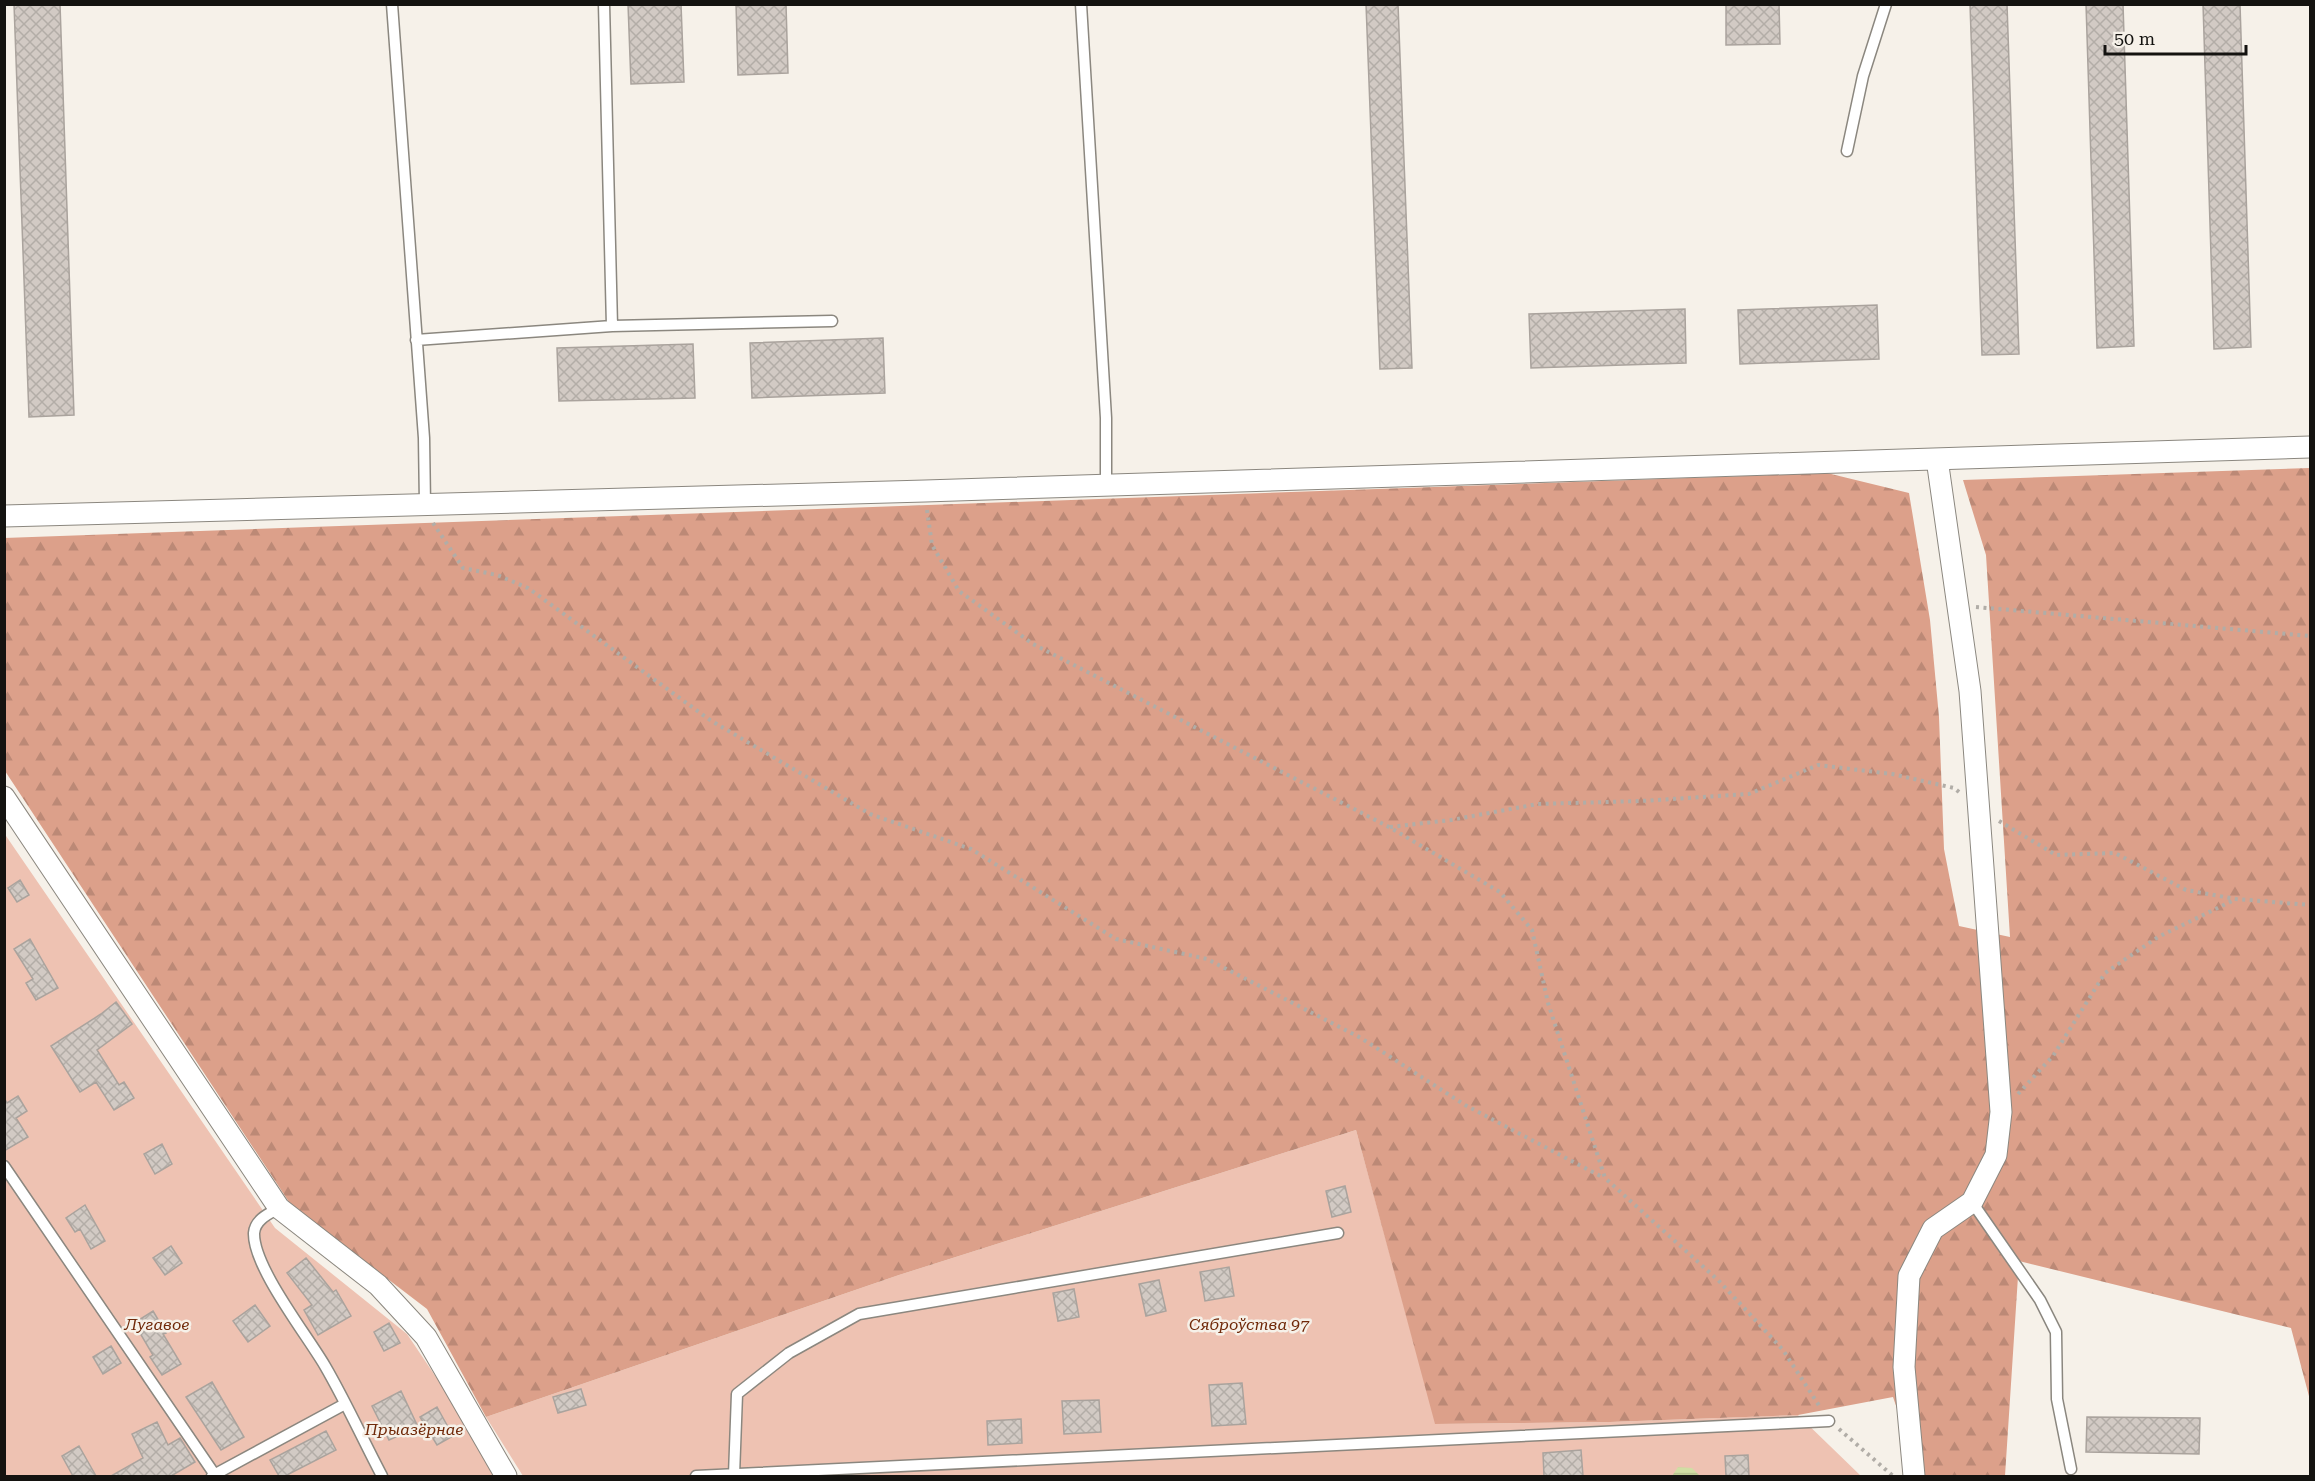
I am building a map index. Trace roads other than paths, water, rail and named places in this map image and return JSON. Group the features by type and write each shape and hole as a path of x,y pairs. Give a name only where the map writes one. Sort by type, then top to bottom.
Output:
{"street":[{"path":"4,516 925,491 2310,447"},
{"path":"1914,1476 1904,1367 1909,1276 1933,1229 1972,1202 1996,1155 2001,1112 1970,691 1937,459"},
{"path":"4,798 279,1208 378,1285 426,1337 506,1476"}],"lane":[{"path":"392,4 424,438 425,505"},
{"path":"604,4 612,326"},
{"path":"1082,4 1106,418 1106,485"},
{"path":"1847,151 1863,76 1886,4"},
{"path":"416,340 612,326 832,321"},
{"path":"4,1166 214,1476 345,1404"},
{"path":"1972,1202 2040,1300 2056,1332 2057,1399 2071,1469"},
{"path":"279,1208 260,1220 254,1232 267,1275 325,1366 382,1476"},
{"path":"734,1475 737,1394 789,1353 859,1314 1338,1233"},
{"path":"696,1476 1829,1421"}],"park label":[{"name":"Лугавое","path":"157,1324"},
{"name":"Сяброўства 97","path":"1249,1324"},
{"name":"Прыазёрнае","path":"414,1429"}]}
